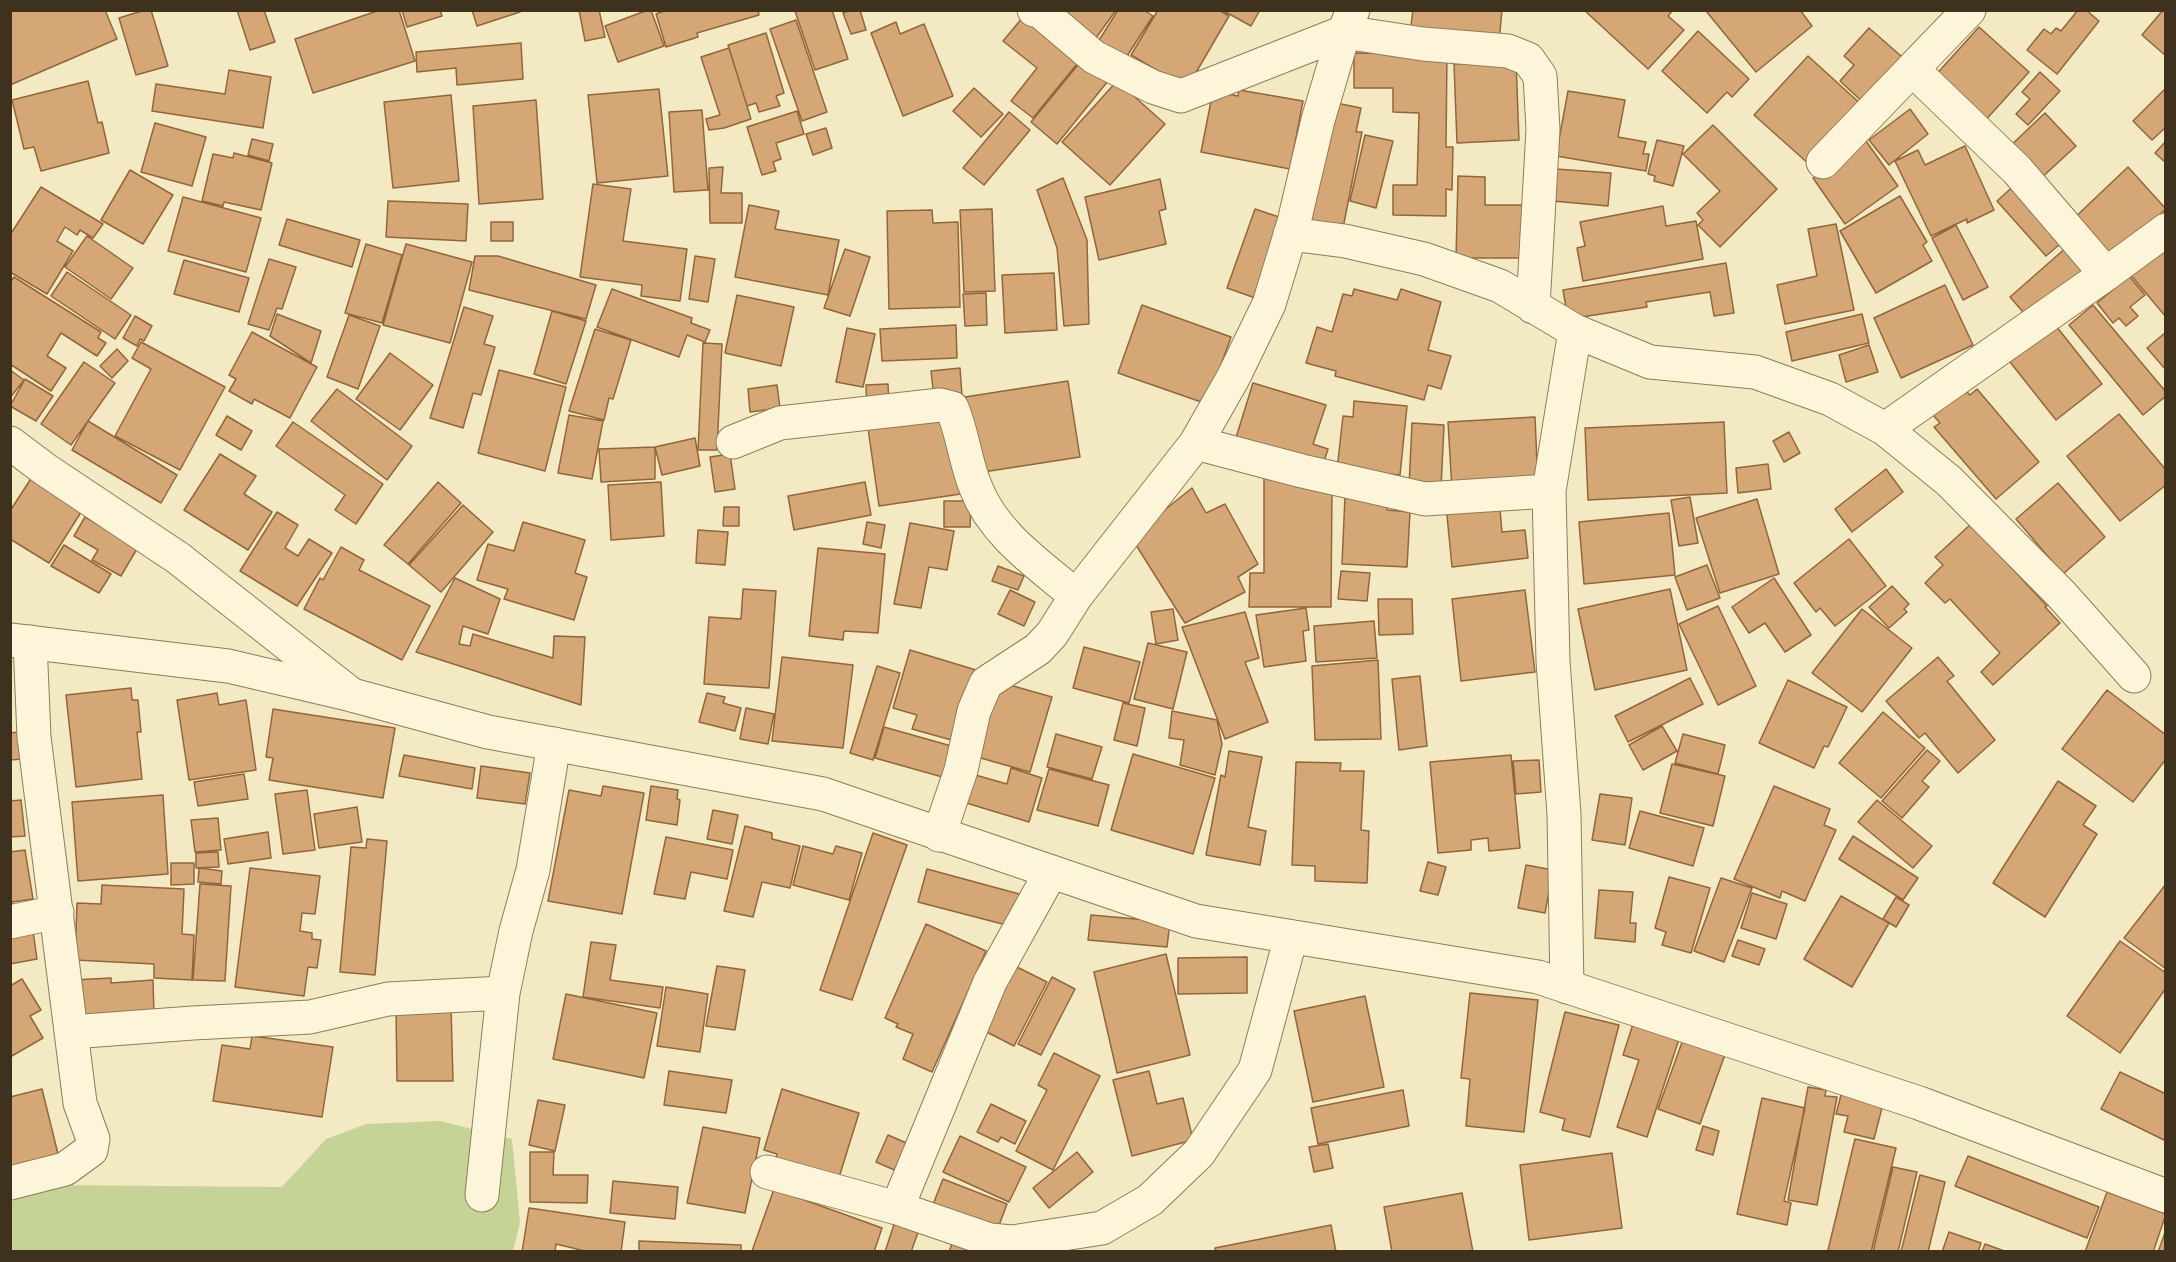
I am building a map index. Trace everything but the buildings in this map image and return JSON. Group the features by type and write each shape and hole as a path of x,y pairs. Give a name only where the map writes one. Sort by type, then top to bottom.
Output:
{"street":[{"path":"1034,10 1041,12 1094,57 1153,87 1181,96 1349,21 1423,44 1508,51 1528,59 1540,76 1544,129 1533,307"},
{"path":"1823,162 1969,10"},
{"path":"939,835 961,770 974,711 986,683 1038,650 1052,634 1076,596 1196,443 1233,378 1269,304 1290,234 1318,120 1349,21"},
{"path":"1913,70 2017,170 2106,274"},
{"path":"1885,429 2166,230"},
{"path":"1290,234 1345,241 1424,259 1500,286 1575,331 1650,362 1755,372 1830,399 1885,429 1948,481 2061,594 2134,676"},
{"path":"1567,987 1564,814 1553,661 1549,491 1575,331"},
{"path":"733,442 780,423 940,405 952,408 976,490 992,519 1015,544 1076,596"},
{"path":"10,443 46,470 178,558 352,695"},
{"path":"1196,443 1302,471 1425,499 1549,491"},
{"path":"10,1183 65,1169 92,1150 93,1139 81,1102 20,641 228,666 352,695 488,732 823,794 1197,921 1538,977 1919,1103 2166,1196"},
{"path":"482,1195 503,993 516,931 533,870 554,744"},
{"path":"897,1208 990,982 1051,872"},
{"path":"10,922 57,912"},
{"path":"767,1172 897,1208 990,1240 1012,1242 1102,1228 1150,1200 1199,1153 1255,1070 1291,937"},
{"path":"71,1032 310,1017 388,999 503,993"}],"green space":[{"path":"440,1121 512,1139 520,1223 513,1251 11,1251 10,1189 50,1185 282,1187 326,1139 366,1124"}]}
